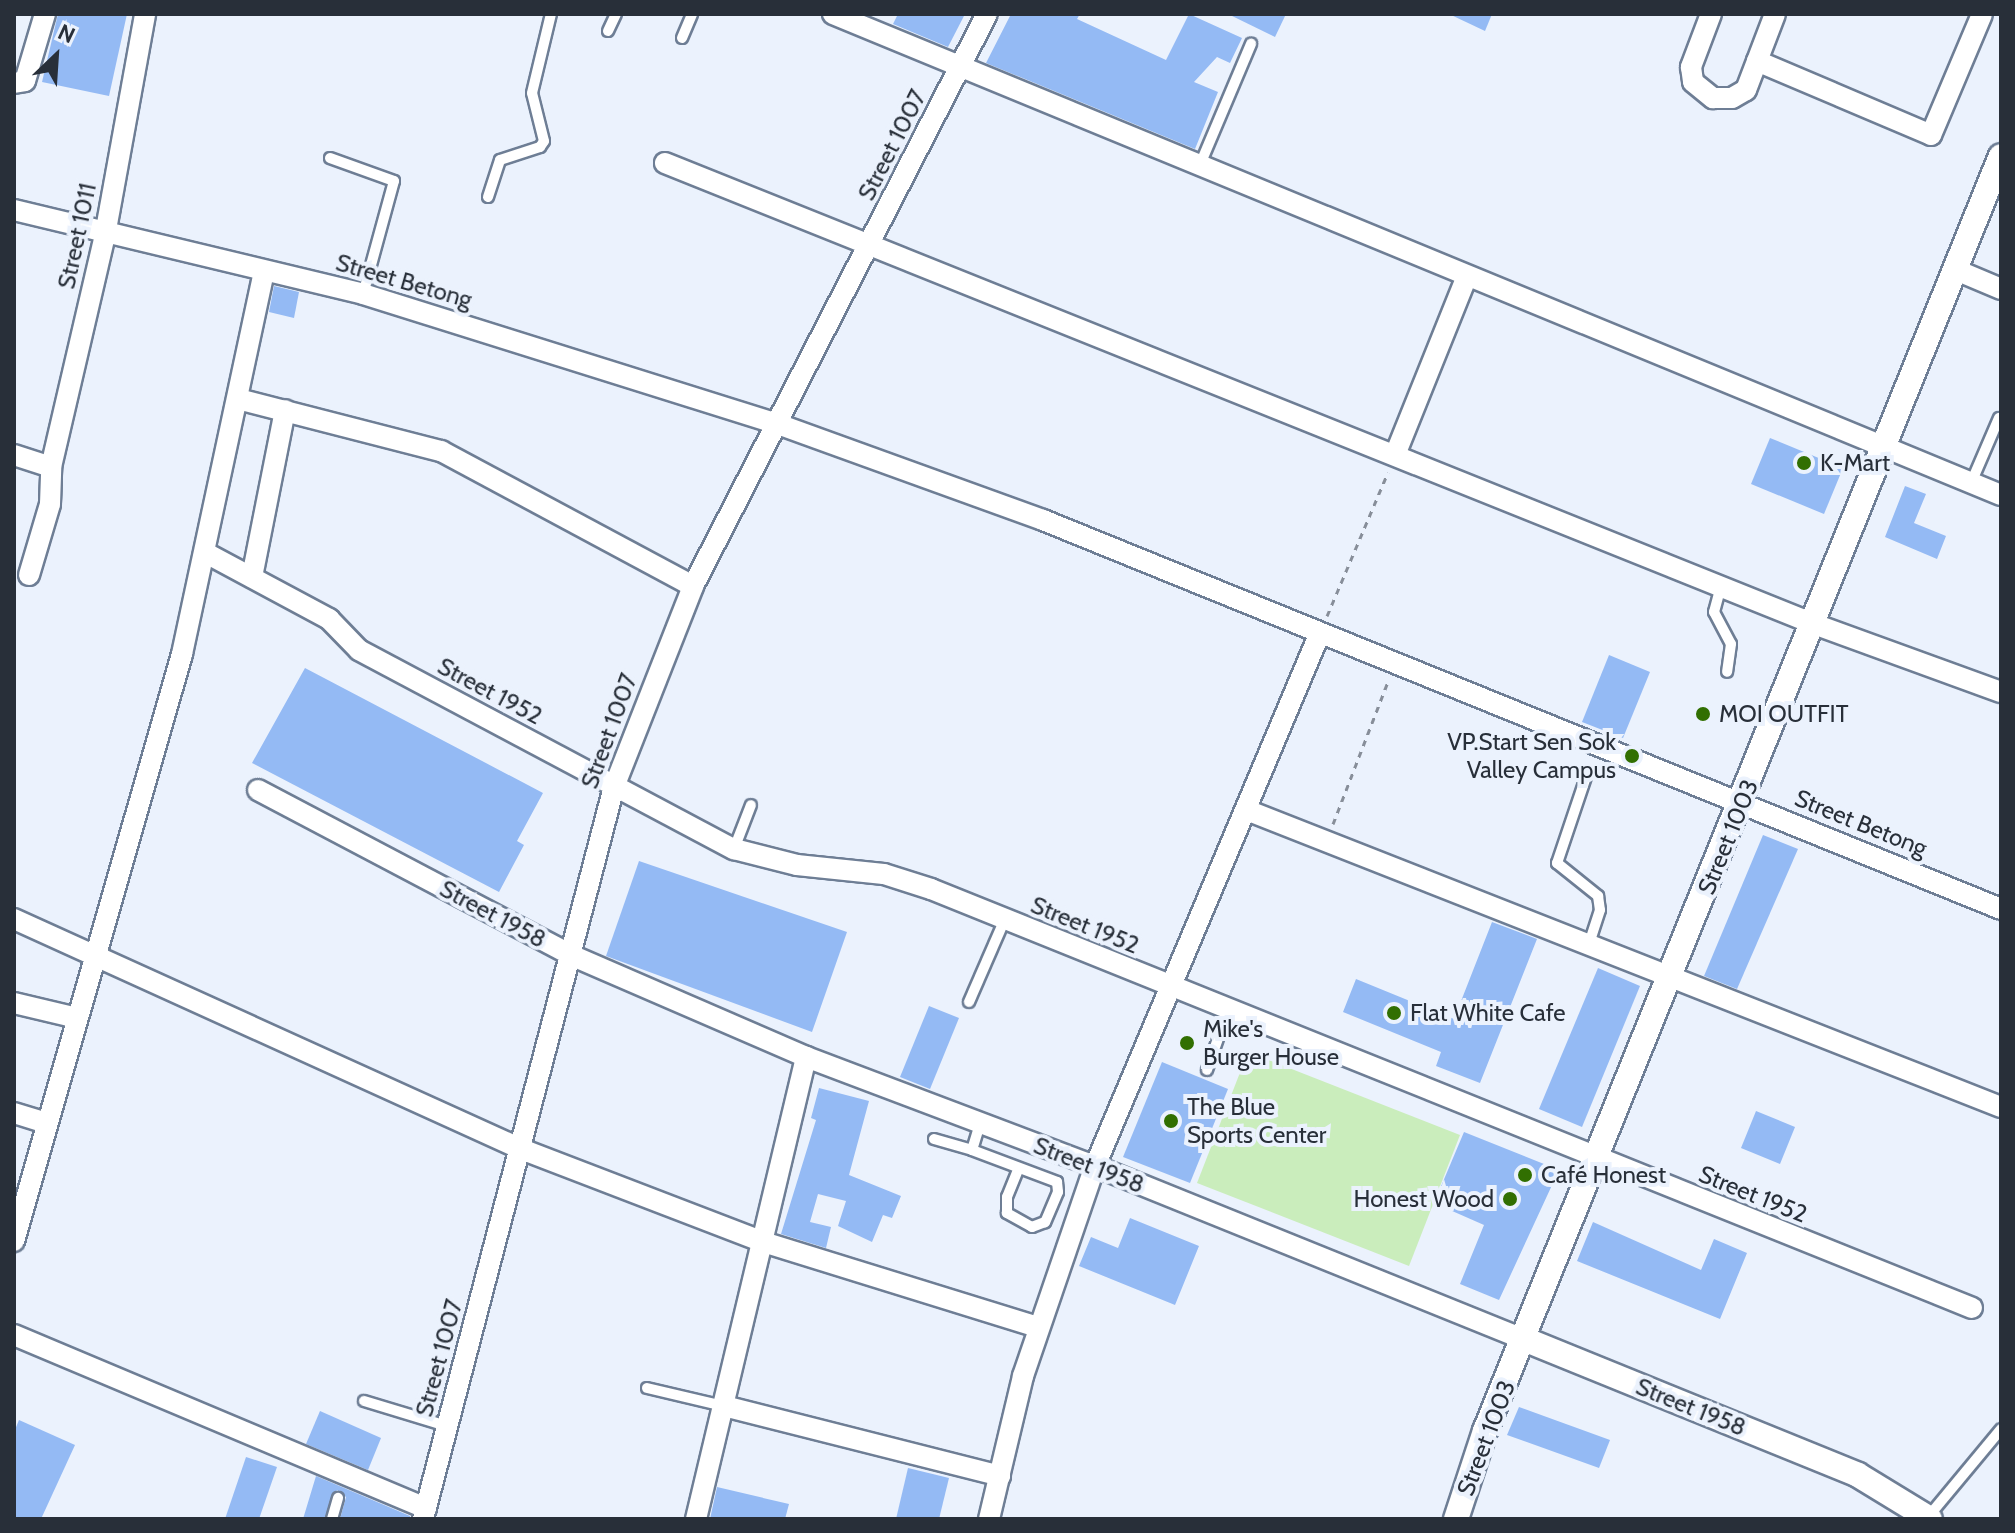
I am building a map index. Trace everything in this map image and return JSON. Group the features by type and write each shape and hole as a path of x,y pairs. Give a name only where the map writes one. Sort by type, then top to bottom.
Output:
{"street":[{"path":"14,83 25,81 45,14"},
{"name":"Street 1011","path":"29,575 50,504 51,467 105,235 145,14"},
{"path":"833,14 1199,168 2001,495"},
{"name":"Street 1007","path":"424,1513 573,956 614,787 693,586 987,14"},
{"path":"1711,14 1691,67 1700,91 1713,98 1732,98 1746,90 1775,14"},
{"path":"1757,61 1931,135 1982,14"},
{"path":"665,163 1814,624 2001,692"},
{"name":"Street 1003","path":"1461,1517 1485,1431 1526,1340 1998,172"},
{"name":"Street Betong","path":"14,210 105,235 363,294 775,423 1043,520 1319,635 1742,802 2001,909"},
{"path":"1956,270 2001,289"},
{"path":"14,1241 41,1152 44,1122 96,955 206,553 264,272"},
{"path":"1395,455 1467,276"},
{"path":"238,399 441,451 693,586"},
{"path":"252,577 285,410"},
{"path":"14,455 51,467"},
{"name":"Street 1952","path":"206,553 329,619 359,650 734,849 797,865 884,874 1972,1308"},
{"path":"989,1519 1038,1327 1095,1166 1249,811 1319,635"},
{"name":"Street 1958","path":"258,790 573,956 806,1057 1095,1166 1858,1475 1929,1518"},
{"path":"1249,811 2001,1107"},
{"path":"14,919 297,1051 521,1149 763,1242 1038,1327"},
{"path":"14,1003 77,1018"},
{"path":"696,1519 806,1057"},
{"path":"14,1113 44,1122"},
{"path":"14,1335 424,1513"},
{"path":"724,1406 1000,1476"}],"lane":[{"path":"488,197 500,160 540,147 544,141 532,93 551,14"},
{"path":"608,31 616,14"},
{"path":"682,38 692,14"},
{"path":"1199,168 1251,44"},
{"path":"330,158 394,181 363,294"},
{"path":"1971,483 1999,418"},
{"path":"1721,586 1714,612 1731,644 1727,672"},
{"path":"1586,777 1557,863 1598,896 1600,910 1589,943"},
{"path":"734,849 751,805"},
{"path":"969,1002 1004,921"},
{"path":"1207,1070 1228,1010"},
{"path":"972,1150 980,1123"},
{"path":"934,1139 972,1150 1019,1168 1059,1186 1045,1222 1032,1227 1007,1213 1007,1197 1019,1168"},
{"path":"647,1388 724,1406"},
{"path":"364,1401 447,1426"},
{"path":"1929,1518 2001,1429"},
{"path":"332,1519 338,1498"}],"path":[{"path":"1319,635 1395,455"},
{"path":"1325,842 1351,787 1394,664"}],"green space":[{"path":"1248,1052 1460,1135 1409,1266 1197,1183"}],"building":[{"path":"58,14 127,14 109,96 42,82"},
{"path":"898,14 965,14 948,47 893,24"},
{"path":"1011,14 1080,14 1077,19 1166,60 1189,14 1242,38 1230,63 1217,57 1194,82 1218,92 1195,149 986,63"},
{"path":"1228,14 1286,14 1275,37"},
{"path":"1449,14 1492,14 1485,31"},
{"path":"274,286 299,292 294,318 269,312"},
{"path":"1770,438 1843,468 1824,514 1751,484"},
{"path":"1905,486 1926,494 1914,523 1946,536 1937,559 1885,537"},
{"path":"1609,655 1650,672 1623,738 1582,722"},
{"path":"305,668 543,793 517,841 524,845 499,892 252,763"},
{"path":"1763,835 1798,849 1737,989 1704,976"},
{"path":"639,861 847,932 812,1032 606,956"},
{"path":"1492,922 1537,939 1480,1083 1436,1066 1441,1052 1343,1012 1356,979 1454,1019"},
{"path":"1598,968 1640,986 1582,1127 1539,1109"},
{"path":"929,1006 959,1018 930,1089 900,1077"},
{"path":"1162,1062 1228,1089 1190,1183 1123,1157"},
{"path":"819,1088 869,1101 849,1175 901,1196 892,1218 883,1215 872,1242 838,1226 846,1201 818,1194 810,1222 831,1227 826,1248 781,1234 816,1120 811,1118"},
{"path":"1756,1111 1795,1127 1780,1164 1741,1148"},
{"path":"1464,1132 1559,1170 1499,1300 1460,1284 1484,1225 1434,1203"},
{"path":"1130,1218 1199,1246 1175,1305 1079,1266 1091,1237 1118,1248"},
{"path":"1593,1222 1701,1270 1714,1239 1747,1253 1720,1319 1577,1261"},
{"path":"1519,1407 1610,1440 1599,1468 1507,1435"},
{"path":"320,1411 381,1438 368,1470 306,1444"},
{"path":"19,1420 75,1445 41,1519 14,1519 14,1432"},
{"path":"246,1457 277,1467 259,1519 225,1519"},
{"path":"908,1468 949,1478 939,1519 896,1519"},
{"path":"316,1476 410,1516 410,1519 340,1519 346,1497 337,1490 324,1519 303,1519"},
{"path":"717,1487 789,1504 785,1519 710,1519"}],"place":[{"name":"K-Mart","path":"1804,463"},
{"name":"MOI OUTFIT","path":"1703,714"},
{"name":"VP.Start Sen Sok Valley Campus","path":"1632,756"},
{"name":"Flat White Cafe","path":"1394,1013"},
{"name":"Mike's Burger House","path":"1187,1043"},
{"name":"The Blue Sports Center","path":"1171,1121"},
{"name":"Café Honest","path":"1525,1175"},
{"name":"Honest Wood","path":"1510,1199"}]}
